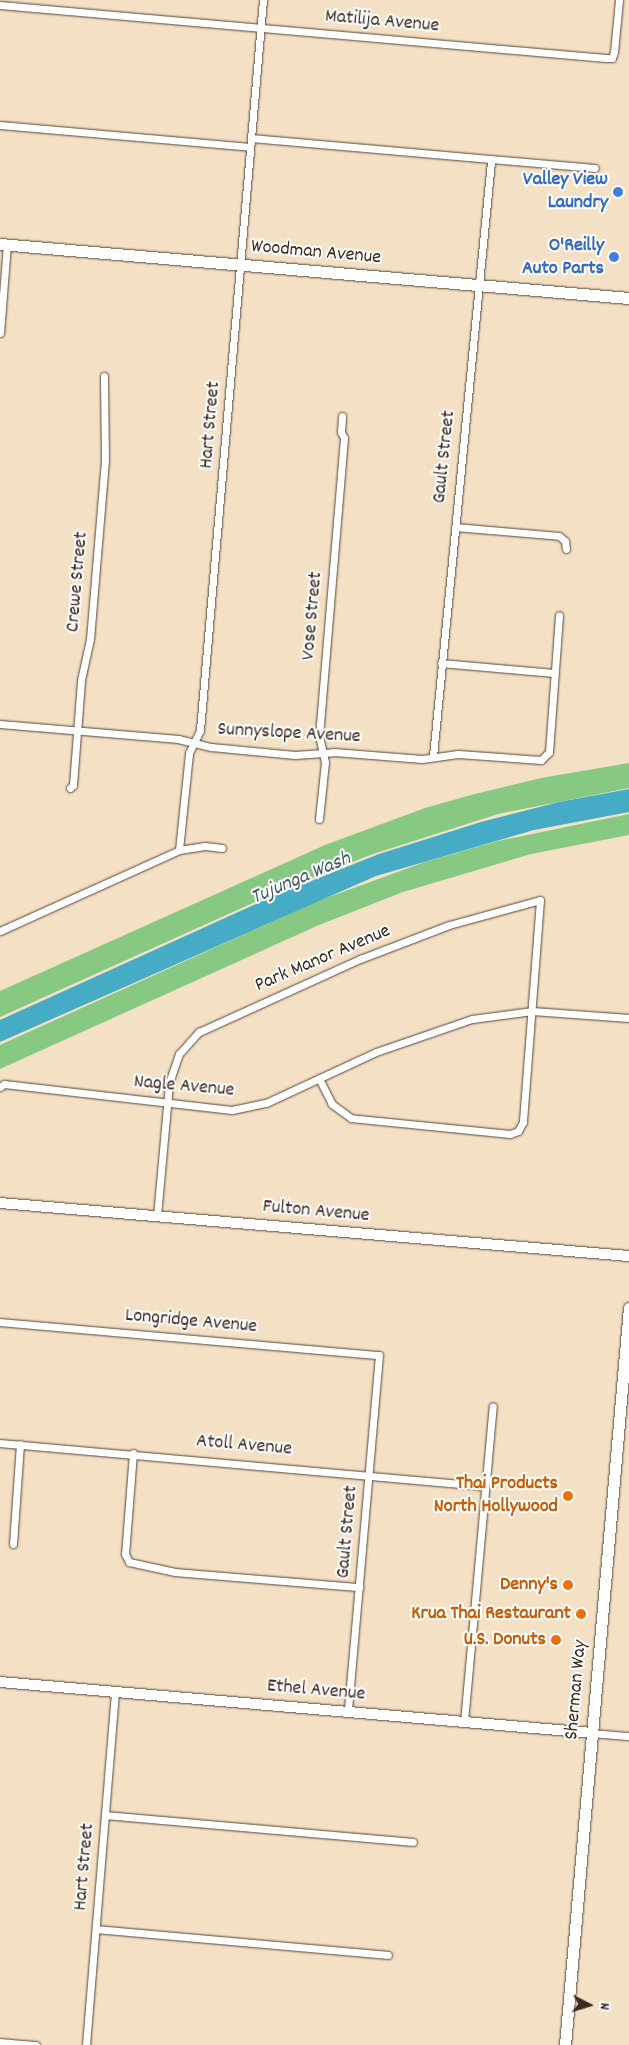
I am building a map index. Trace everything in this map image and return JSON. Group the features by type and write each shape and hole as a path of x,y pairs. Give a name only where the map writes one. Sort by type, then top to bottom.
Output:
{"main road":[{"name":"Woodman Avenue","path":"4,245 629,298"},
{"name":"Sherman Way","path":"564,2045 592,1733 624,1421 629,1308"}],"street":[{"name":"Hart Street","path":"179,850 189,753 200,730 263,0"},
{"name":"Matilija Avenue","path":"0,6 612,58 618,0"},
{"path":"0,125 250,147"},
{"path":"251,138 491,161 595,168"},
{"name":"Gault Street","path":"434,756 441,663 477,286 491,161"},
{"path":"0,333 4,245"},
{"name":"Crewe Street","path":"70,788 72,785 81,680 90,639 105,460 104,376"},
{"name":"Vose Street","path":"319,819 326,762 319,736 344,438 342,416"},
{"path":"455,527 563,538 566,549"},
{"path":"441,663 554,673 559,615"},
{"name":"Sunnyslope Avenue","path":"0,724 195,743 211,747 295,754 323,752 418,759 458,754 546,759 550,745 554,673"},
{"path":"0,931 179,850 205,846 222,848"},
{"name":"Park Manor Avenue","path":"167,1103 174,1066 189,1041 199,1032 360,959 449,925 540,900 532,1011"},
{"path":"319,1078 332,1104 351,1118 500,1133 518,1131 523,1122 532,1011"},
{"name":"Nagle Avenue","path":"0,1087 4,1084 232,1110 266,1103 319,1078 442,1027 532,1011 629,1018"},
{"path":"157,1216 167,1103"},
{"name":"Fulton Avenue","path":"0,1203 629,1256"},
{"name":"Longridge Avenue","path":"0,1322 379,1355"},
{"name":"Gault Street","path":"348,1712 379,1355"},
{"path":"464,1722 493,1406"},
{"name":"Atoll Avenue","path":"0,1442 370,1474 485,1486"},
{"path":"13,1544 20,1444"},
{"path":"133,1453 125,1554 129,1562 175,1572 359,1587"},
{"name":"Ethel Avenue","path":"0,1682 629,1736"},
{"name":"Hart Street","path":"86,2045 115,1692"},
{"path":"106,1815 413,1842"},
{"path":"96,1930 388,1955"},
{"path":"0,2042 36,2045"}],"green space":[{"path":"629,763 629,788 498,814 373,854 286,888 0,1017 0,991 325,845 425,808 471,795 541,778"},
{"path":"629,814 629,835 531,854 403,892 319,925 0,1069 0,1045 318,901 425,862 498,841"}],"water":[{"path":"629,789 629,812 534,830 376,876 0,1042 0,1020 276,895 379,854 481,822 559,802"}],"place":[{"name":"Valley View Laundry","path":"618,192"},
{"name":"O'Reilly Auto Parts","path":"614,257"},
{"name":"Thai Products North Hollywood","path":"568,1496"},
{"name":"Denny's","path":"568,1585"},
{"name":"Krua Thai Restaurant","path":"581,1614"},
{"name":"U.S. Donuts","path":"556,1640"}],"water label":[{"name":"Tujunga Wash","path":"301,879"}]}
